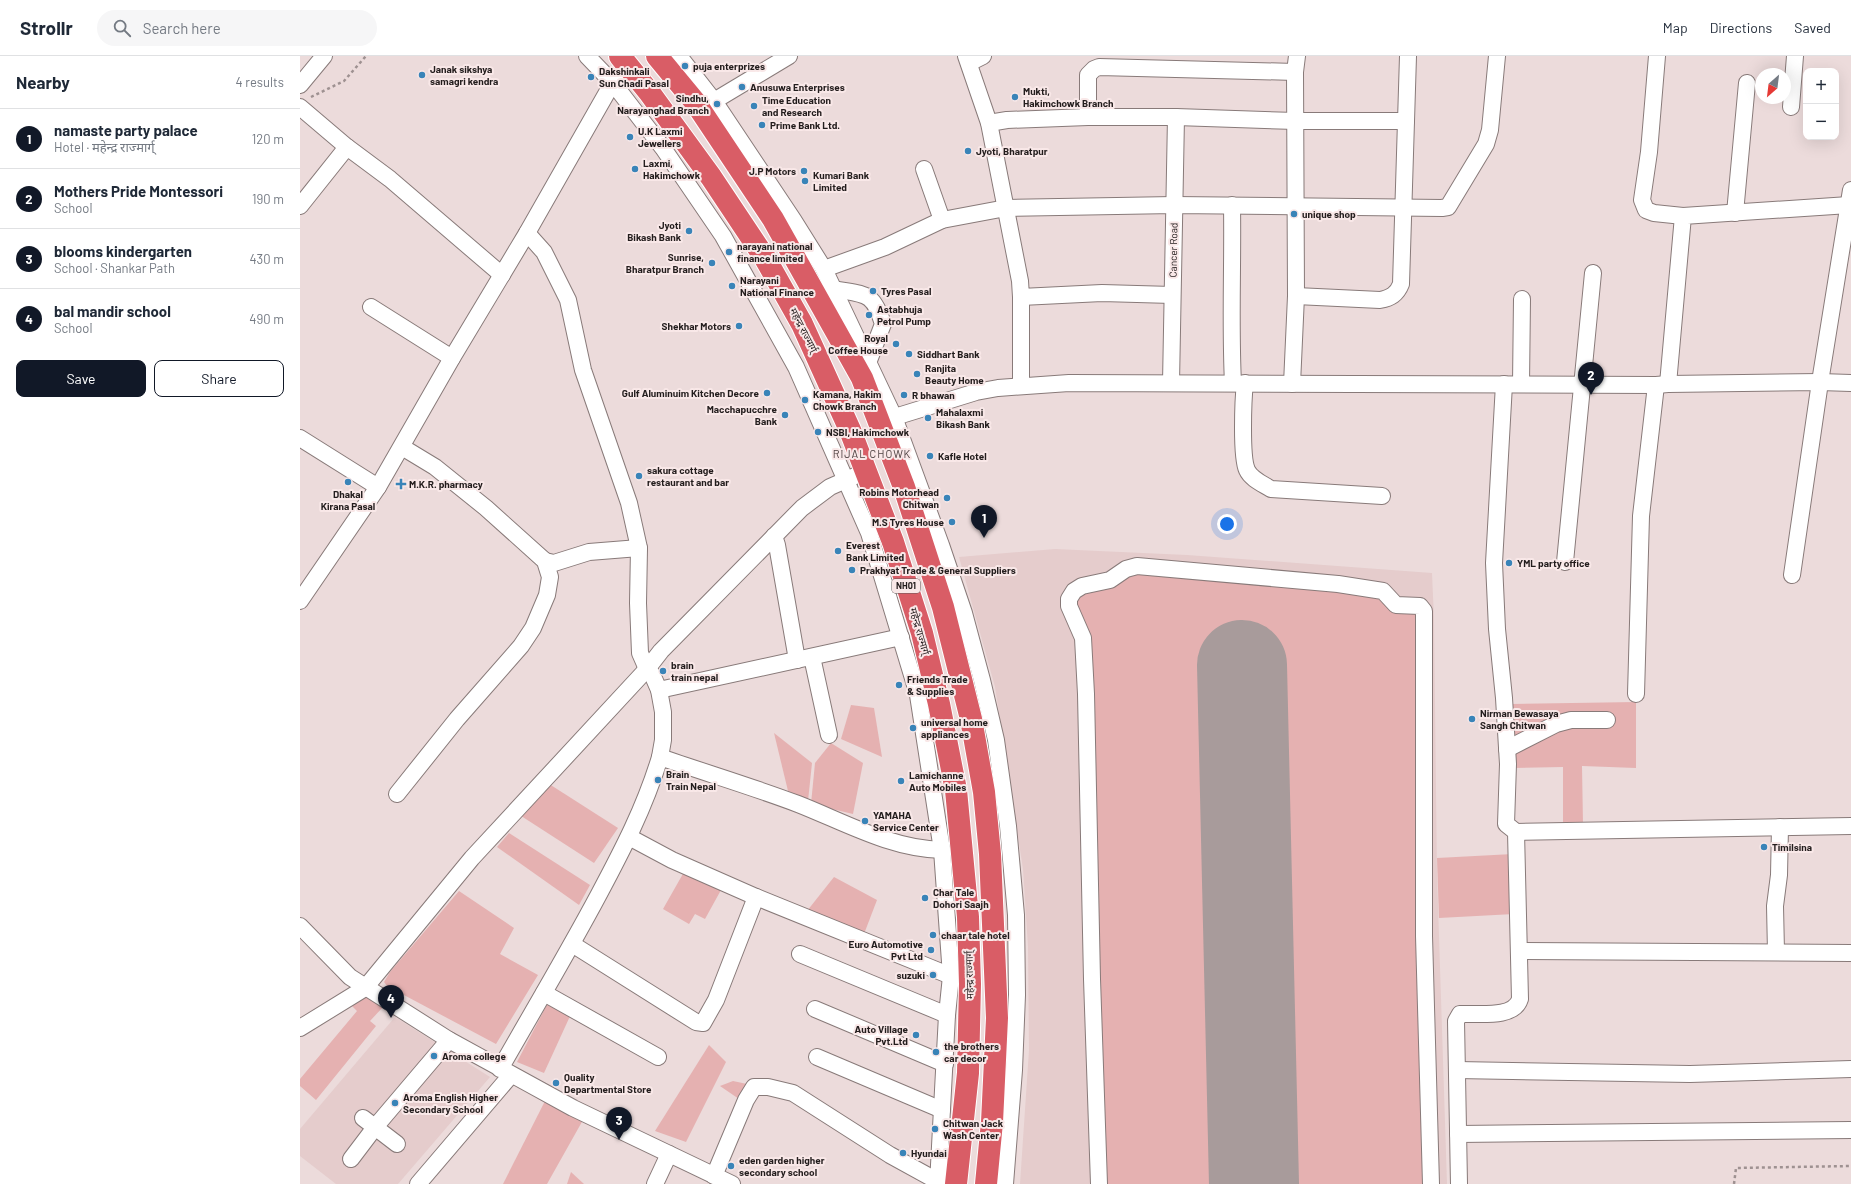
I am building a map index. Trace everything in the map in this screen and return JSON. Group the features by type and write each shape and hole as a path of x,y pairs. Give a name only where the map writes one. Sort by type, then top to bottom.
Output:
{"highway":[{"name":"NH01","path":"657,56 695,102 773,219 886,419 904,487 943,606 971,719 984,792 990,854 997,1018 992,1122 986,1184"},
{"name":"महेन्द्र राज्मार्ग्","path":"622,59 711,177 765,258 802,324 834,393 856,476 892,542 922,633 939,704 956,790 968,917 970,984 968,1073 944,1183"}],"street":[{"path":"324,56 302,97 347,147 390,179 502,275"},
{"path":"587,56 613,83 663,148 723,236 756,292 856,476 869,533 918,695 942,850 951,976 947,1015 942,1110 944,1183 890,1155 793,1093 768,1086 754,1087 746,1100 714,1176"},
{"path":"679,56 714,101 824,269 868,363 886,419 941,545 964,612 996,740 1008,826 1016,915 1016,1032 1005,1184"},
{"path":"714,101 789,56"},
{"path":"984,56 967,60 989,123 1020,281 1021,386"},
{"path":"1296,296 1380,300 1390,298 1398,292 1401,284 1408,56"},
{"path":"824,269 885,247 942,220 1006,208 1174,205 1448,207 1486,144 1490,130 1497,56"},
{"path":"1657,56 1651,132 1642,200 1646,210 1654,213 1683,216 1735,213 1850,197 1820,382 1792,575"},
{"path":"1791,107 1795,56"},
{"path":"300,600 378,487 402,447 452,358 527,234 613,83 622,59"},
{"path":"1088,117 1088,75 1094,69 1099,67 1210,62 1296,64 1296,296 1292,384"},
{"path":"1735,213 1747,84"},
{"path":"989,123 1008,120 1088,117 1176,117 1296,121 1406,121"},
{"name":"Cancer Road","path":"1171,383 1176,117"},
{"path":"300,206 347,147"},
{"path":"924,169 942,220"},
{"path":"1232,205 1233,269 1231,337 1239,383 1244,457 1247,471 1271,489 1382,496"},
{"path":"1636,694 1641,516 1662,385 1683,216"},
{"path":"418,1184 506,1072 544,993 629,837 653,782 663,740 663,712 659,690 652,674 646,669 640,653 638,603 639,548 629,503 583,370 568,300 544,252 527,234"},
{"path":"1565,562 1593,273"},
{"path":"834,289 867,295 873,299 883,324 868,363"},
{"path":"1021,297 1102,293 1172,295"},
{"path":"1520,384 1522,299"},
{"path":"371,307 452,358"},
{"path":"886,419 976,392 1021,386 1069,383 1662,385 1820,382 1851,384"},
{"path":"1504,384 1494,564 1497,629 1507,749 1506,824 1516,832 1851,826"},
{"path":"300,438 378,487"},
{"path":"397,794 457,719 521,646 533,628 547,595 550,577 545,561 486,508 435,467 402,447"},
{"path":"300,1028 365,988 472,858 661,651 802,508 830,487 856,476"},
{"path":"774,536 804,658 829,735"},
{"path":"545,561 554,562 589,552 639,548"},
{"path":"1099,1184 1092,979 1086,694 1083,638 1069,606 1069,599 1074,591 1082,586 1110,580 1126,569 1138,566 1338,584 1383,591 1396,604 1420,606 1423,608 1424,936 1431,1184"},
{"path":"659,690 901,637"},
{"path":"1507,749 1556,724 1571,720 1607,720"},
{"path":"660,757 798,804 880,838 922,848 942,850"},
{"path":"1776,952 1775,906 1779,875 1780,827"},
{"path":"1459,1184 1456,1021 1460,1014 1505,1012 1512,1010 1518,1006 1520,999 1516,832"},
{"path":"629,837 672,860 951,976"},
{"path":"572,944 696,1022 703,1023 716,1000 756,896"},
{"path":"300,926 332,961 365,988 449,1040 573,1108 732,1184"},
{"path":"1519,951 1851,952"},
{"path":"800,954 947,1015"},
{"path":"544,993 658,1057"},
{"path":"815,1009 945,1064"},
{"path":"351,1159 370,1122 449,1040"},
{"path":"818,1057 942,1110"},
{"path":"1456,1070 1690,1074 1851,1070"},
{"path":"370,1122 397,1144"},
{"path":"1458,1134 1851,1130"},
{"path":"655,1184 669,1154"}],"path":[{"path":"302,97 344,81 366,56"},
{"path":"1734,1184 1736,1168 1851,1166"}],"shaded area":[{"path":"1055,549 1187,555 1432,573 1434,619 1437,874 1447,1184 1020,1184 1029,1050 1028,947 1023,869 995,687 959,557"},
{"path":"1134,571 1371,593 1419,609 1415,666 1426,1184 1289,1184 1276,655 1217,658 1230,1184 1105,1184 1077,599 1081,593 1116,586"},
{"path":"1636,702 1636,768 1582,766 1583,825 1563,826 1563,767 1514,768 1511,704"},
{"path":"851,705 874,708 882,757 841,739"},
{"path":"774,733 812,763 808,801 788,791"},
{"path":"831,743 863,763 853,814 811,804 815,763"},
{"path":"546,782 618,828 594,863 515,812"},
{"path":"509,833 590,885 579,905 497,847"},
{"path":"1513,854 1514,914 1439,918 1437,858"},
{"path":"684,872 721,890 705,919 695,914 689,924 663,909"},
{"path":"834,877 877,900 864,934 807,911"},
{"path":"459,891 514,928 500,954 538,975 496,1044 387,986 384,982 390,972"},
{"path":"360,991 383,1007 370,1021 376,1026 316,1100 300,1086 300,1079 357,1011 351,1005"},
{"path":"551,997 571,1014 544,1073 517,1062"},
{"name":"Aroma English Higher Secondary School","path":"395,1017 490,1077 398,1184 336,1184 300,1156 300,1129"},
{"path":"709,1045 726,1062 686,1142 655,1131"},
{"path":"733,1081 747,1084 739,1099 720,1086"},
{"path":"545,1101 583,1120 547,1184 503,1184"},
{"path":"571,1172 584,1184 567,1184"}],"runway":[{"path":"1242,665 1254,1184"}],"place":[{"name":"puja enterprizes","path":"685,66"},
{"name":"Janak sikshya samagri kendra","path":"422,75"},
{"name":"Dakshinkali Sun Chadi Pasal","path":"591,77"},
{"name":"Anusuwa Enterprises","path":"742,87"},
{"name":"Mukti, Hakimchowk Branch","path":"1015,97"},
{"name":"Sindhu, Narayanghad Branch","path":"717,104"},
{"name":"Time Education and Research","path":"754,106"},
{"name":"Prime Bank Ltd.","path":"762,125"},
{"name":"U.K Laxmi Jewellers","path":"630,137"},
{"name":"Jyoti, Bharatpur","path":"968,151"},
{"name":"Laxmi, Hakimchowk","path":"635,169"},
{"name":"J.P Motors","path":"804,171"},
{"name":"Kumari Bank Limited","path":"805,181"},
{"name":"unique shop","path":"1294,214"},
{"name":"Jyoti Bikash Bank","path":"689,231"},
{"name":"narayani national finance limited","path":"729,252"},
{"name":"Sunrise, Bharatpur Branch","path":"712,263"},
{"name":"Narayani National Finance","path":"732,286"},
{"name":"Tyres Pasal","path":"873,291"},
{"name":"Astabhuja Petrol Pump","path":"869,315"},
{"name":"Shekhar Motors","path":"739,326"},
{"name":"Royal Coffee House","path":"896,344"},
{"name":"Siddhart Bank","path":"909,354"},
{"name":"Ranjita Beauty Home","path":"917,374"},
{"name":"Gulf Aluminuim Kitchen Decore","path":"767,393"},
{"name":"R bhawan","path":"904,395"},
{"name":"Mothers Pride Montessori","path":"1591,395"},
{"name":"Kamana, Hakim Chowk Branch","path":"805,400"},
{"name":"Macchapucchre Bank","path":"785,415"},
{"name":"Mahalaxmi Bikash Bank","path":"928,418"},
{"name":"NSBI, Hakimchowk","path":"818,432"},
{"name":"Kafle Hotel","path":"930,456"},
{"name":"sakura cottage restaurant and bar","path":"639,476"},
{"name":"Dhakal Kirana Pasal","path":"348,482"},
{"name":"M.K.R. pharmacy","path":"401,484"},
{"name":"Robins Motorhead Chitwan","path":"947,498"},
{"name":"M.S Tyres House","path":"952,522"},
{"name":"namaste party palace","path":"984,538"},
{"name":"Everest Bank Limited","path":"838,551"},
{"name":"YML party office","path":"1509,563"},
{"name":"Prakhyat Trade & General Suppliers","path":"852,570"},
{"name":"brain train nepal","path":"663,671"},
{"name":"Friends Trade & Supplies","path":"899,685"},
{"name":"Nirman Bewasaya Sangh Chitwan","path":"1472,719"},
{"name":"universal home appliances","path":"913,728"},
{"name":"Brain Train Nepal","path":"658,780"},
{"name":"Lamichanne Auto Mobiles","path":"901,781"},
{"name":"YAMAHA Service Center","path":"865,821"},
{"name":"Timilsina","path":"1764,847"},
{"name":"Char Tale Dohori Saajh","path":"925,898"},
{"name":"chaar tale hotel","path":"933,935"},
{"name":"Euro Automotive Pvt Ltd","path":"931,950"},
{"name":"suzuki","path":"933,975"},
{"name":"bal mandir school","path":"391,1018"},
{"name":"Auto Village Pvt.Ltd","path":"916,1035"},
{"name":"the brothers car decor","path":"936,1052"},
{"name":"Aroma college","path":"434,1056"},
{"name":"Quality Departmental Store","path":"556,1083"},
{"name":"Aroma English Higher Secondary School","path":"395,1103"},
{"name":"Chitwan Jack Wash Center","path":"935,1129"},
{"name":"blooms kindergarten","path":"619,1140"},
{"name":"Hyundai","path":"903,1153"},
{"name":"eden garden higher secondary school","path":"731,1166"}],"district":[{"name":"RIJAL CHOWK","path":"872,454"}]}
